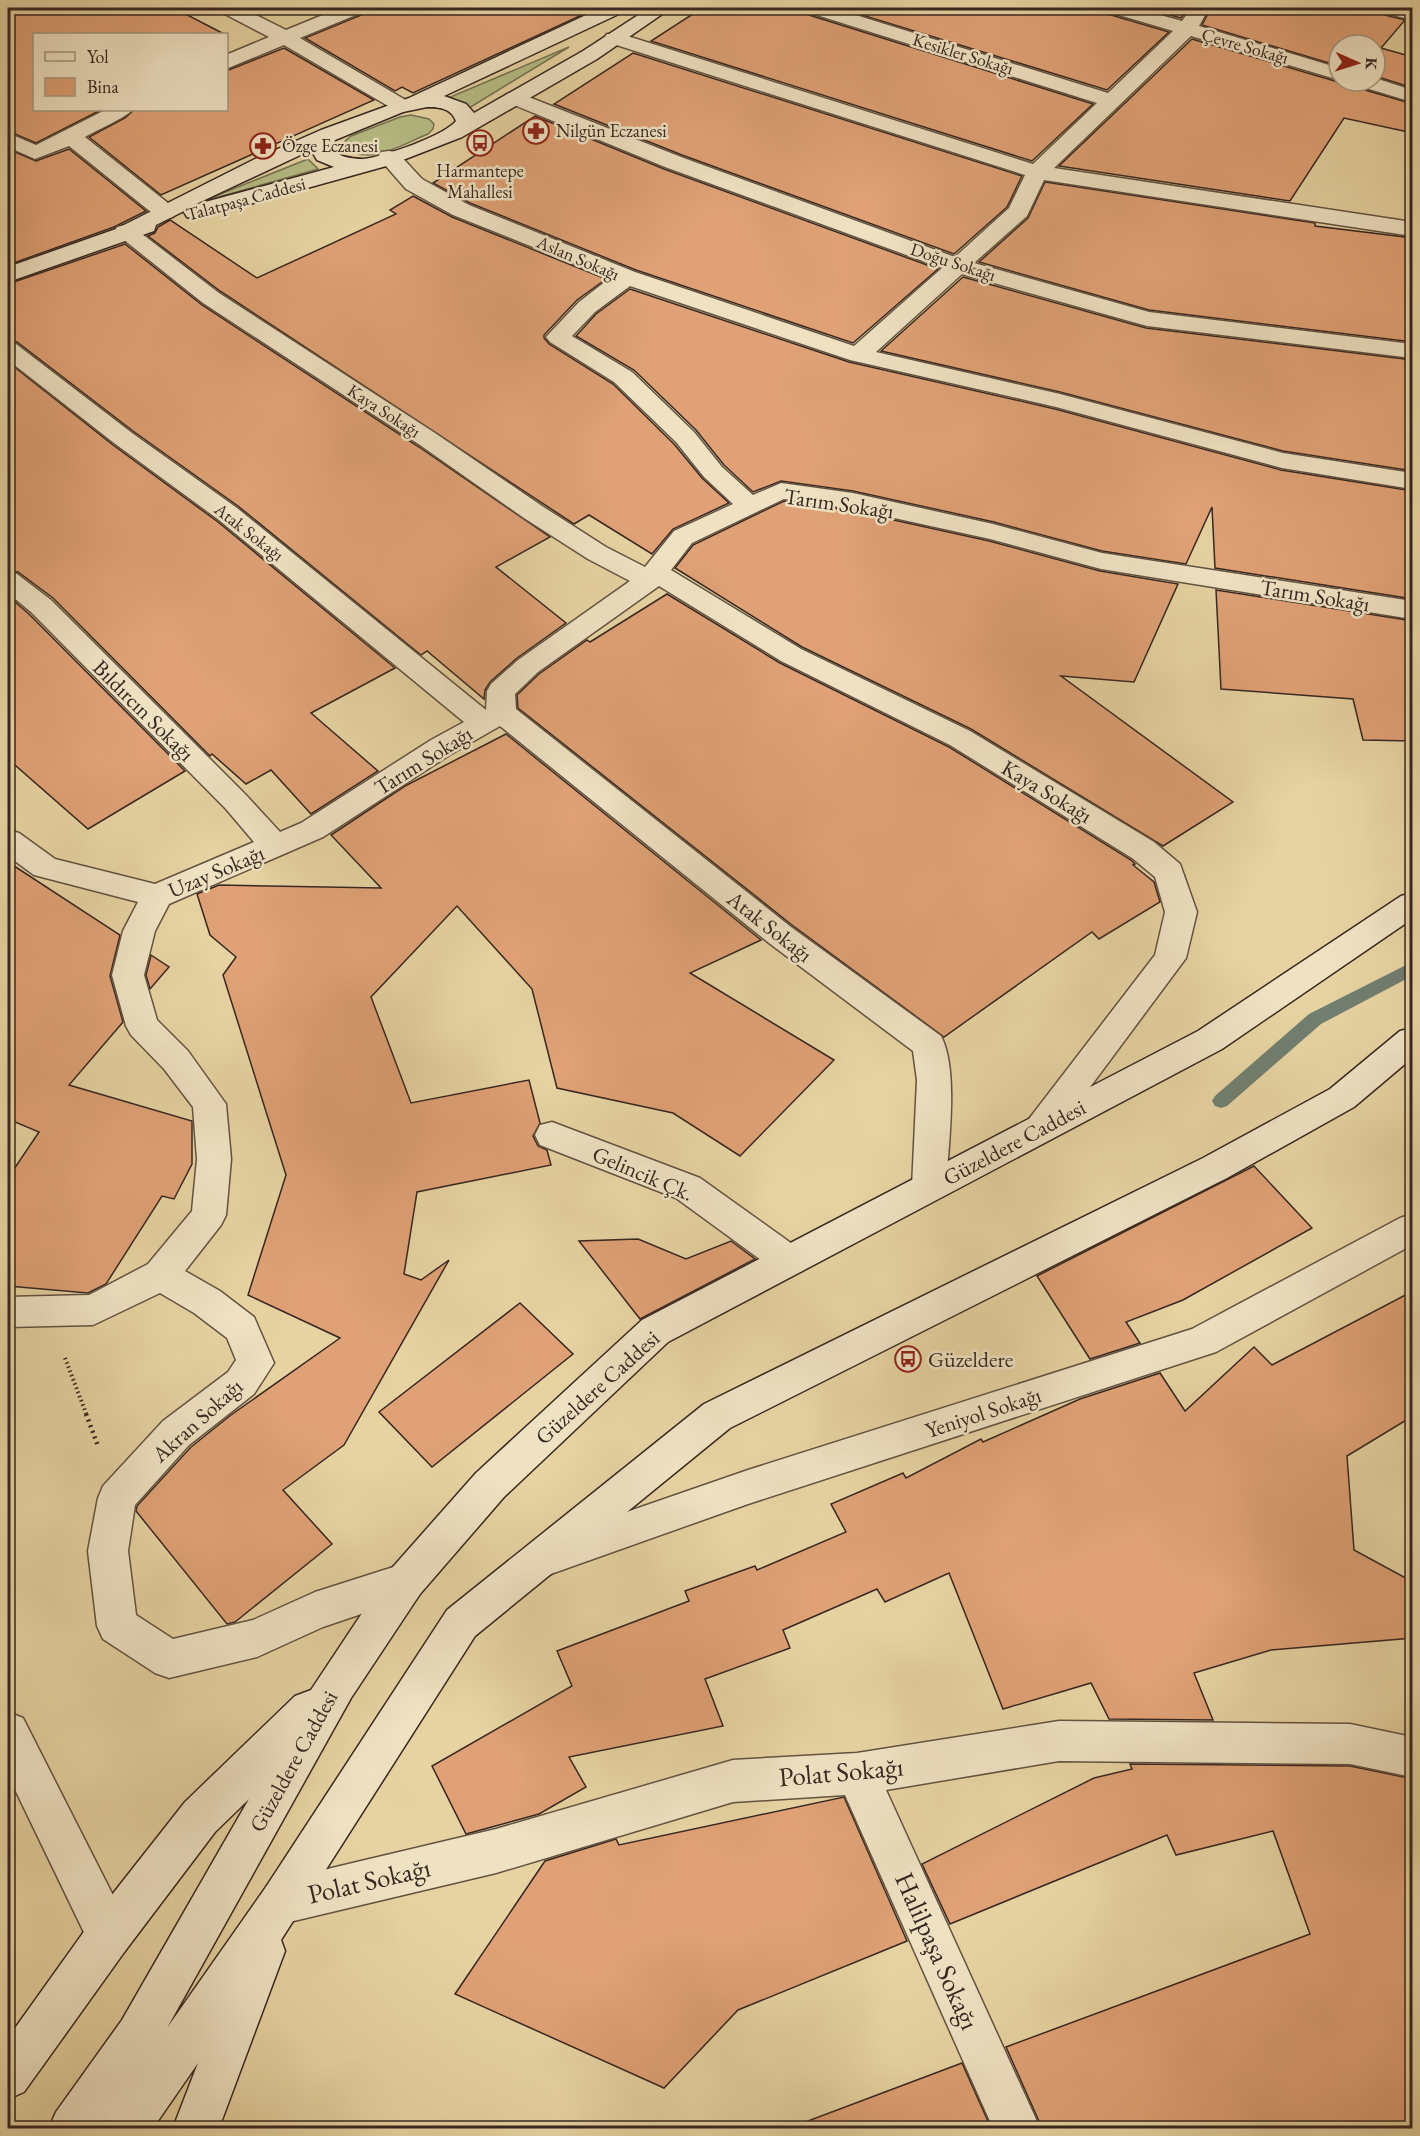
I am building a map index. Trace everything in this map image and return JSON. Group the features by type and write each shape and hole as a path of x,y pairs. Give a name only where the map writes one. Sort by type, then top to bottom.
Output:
{"street":[{"path":"228,8 407,104 440,102 460,109 466,121 463,128 455,134"},
{"path":"228,62 356,8"},
{"path":"407,104 616,8"},
{"path":"455,134 590,55 661,8"},
{"name":"Kesikler Sokağı","path":"814,8 1112,101"},
{"name":"Çevre Sokağı","path":"1116,8 1327,70"},
{"path":"858,355 870,347 1019,211 1038,172 1187,29 1200,8"},
{"path":"1389,8 1413,14"},
{"path":"614,38 1038,172 1413,230"},
{"path":"1387,88 1413,96"},
{"name":"Doğu Sokağı","path":"514,98 673,162 959,266 1147,319 1413,351"},
{"name":"Talatpaşa Caddesi","path":"125,232 236,175 328,134 407,104"},
{"path":"8,139 34,153 71,137 96,121 120,111"},
{"path":"328,134 322,141 323,154 341,163 378,161"},
{"name":"Talatpaşa Caddesi","path":"8,275 125,232 378,161 455,134"},
{"path":"71,137 165,212"},
{"name":"Aslan Sokağı","path":"378,161 461,210 627,277"},
{"name":"Kaya Sokağı","path":"125,232 211,298 597,553 652,576 791,655 960,738 1143,850 1169,872 1181,912 1170,958 1041,1128"},
{"path":"627,277 858,355 1060,400 1282,460 1413,481"},
{"name":"Aslan Sokağı","path":"627,277 587,307 558,337 623,377 685,437 713,472 749,505"},
{"name":"Atak Sokağı","path":"8,349 780,935 929,1045 934,1080 929,1187"},
{"name":"Tarım Sokağı","path":"275,846 312,830 441,747 493,718 501,691 528,666 652,576 683,537 781,491 854,501 993,532 1101,561 1413,610"},
{"name":"Bıldırcın Sokağı","path":"8,580 41,606 236,802 275,846"},
{"path":"8,841 45,867 157,896 139,931 128,975 142,1026 176,1060 209,1104 214,1159 209,1215 161,1275 93,1310 8,1312"},
{"name":"Uzay Sokağı","path":"157,896 275,846"},
{"name":"Güzeldere Caddesi","path":"72,2128 138,2036 337,1684 406,1581 490,1485 655,1331 1210,1040 1413,904"},
{"path":"126,2128 281,1902 461,1623 717,1416 1215,1168 1342,1098 1413,1040"},
{"name":"Gelincik Çk.","path":"552,1135 688,1188 789,1261"},
{"name":"Yeniyol Sokağı","path":"538,1560 747,1487 1203,1341 1413,1227"},
{"name":"Akran Sokağı","path":"117,1498 176,1433 241,1383 256,1363 241,1328 207,1302 161,1275"},
{"path":"117,1498 108,1551 117,1626 169,1659 257,1638 315,1611 406,1581"},
{"path":"8,2076 109,1935 200,1817 337,1684"},
{"path":"8,1732 109,1935"},
{"name":"Polat Sokağı","path":"281,1902 496,1851 733,1781 858,1774 1059,1741 1350,1744 1413,1756"},
{"name":"Halilpaşa Sokağı","path":"858,1774 1017,2128"},
{"path":"196,2128 281,1902"}],"path":[{"path":"47,1311 117,1498"}],"green space":[{"path":"569,47 469,108 459,101 448,98"},
{"path":"411,115 429,119 434,124 433,129 428,134 386,152 363,155 345,146 345,141 351,136"},
{"path":"308,159 318,169 198,203"}],"building":[{"path":"8,8 174,8 222,33 33,33 33,111 99,111 36,143 8,131"},
{"path":"368,8 597,8 413,93 402,87 395,91 305,38 364,14"},
{"path":"702,8 802,8 806,14 1093,104 1032,161 651,41"},
{"path":"839,8 1105,8 1108,14 1169,32 1107,90"},
{"path":"1142,8 1189,8 1181,18"},
{"path":"1211,8 1377,8 1381,14 1405,20 1387,41 1387,33 1327,33 1327,62 1202,25"},
{"path":"1192,39 1327,79 1327,93 1375,93 1413,104 1413,133 1344,118 1290,201 1059,166"},
{"path":"284,48 374,100 161,195 89,137 125,118 133,111 228,111 228,70"},
{"path":"1387,50 1413,57 1413,88 1387,80"},
{"path":"633,53 1022,176 1007,207 954,254 682,155 554,104"},
{"path":"535,116 664,169 938,269 853,343 636,270 470,203 433,183"},
{"path":"8,149 36,161 69,149 146,211 114,227 8,265"},
{"path":"1045,182 1315,223 1315,226 1413,238 1413,342 1149,310 979,262 1028,218"},
{"path":"413,196 452,217 606,279 577,300 544,335 544,338 549,344 613,384 674,444 702,478 729,503 673,529 652,554 589,515 574,524 220,291 148,236 170,220 257,278 396,214 390,210"},
{"path":"125,244 202,305 419,447 550,537 496,567 566,623 517,658 490,682 485,690 484,699 427,651 421,655 238,506 133,431 17,342 8,340 8,284"},
{"path":"963,277 1146,328 1413,360 1413,471 1283,451 1060,392 881,351"},
{"path":"630,289 849,362 1055,409 1281,470 1413,491 1413,599 1215,568 1212,507 1186,564 1102,551 994,522 853,491 781,481 753,492 724,465 696,430 634,370 576,336 596,314"},
{"path":"8,362 113,445 218,522 395,668 311,713 378,771 311,814 271,770 246,784 212,754 210,756 53,598 18,572 8,570"},
{"path":"784,501 853,511 989,541 1100,571 1178,584 1134,682 1061,676 1233,802 1163,846 971,729 802,647 675,568 693,545"},
{"path":"1216,590 1413,621 1413,741 1363,740 1353,699 1221,689"},
{"path":"667,594 780,663 949,747 1131,860 1135,864 1133,865 1154,882 1160,902 1099,939 1092,932 944,1037 792,925 518,708 517,695 539,674 587,640 590,642"},
{"path":"8,596 29,614 185,771 88,829 8,759"},
{"path":"506,734 761,940 690,973 834,1060 740,1156 673,1113 557,1088 532,989 457,906 371,997 411,1103 529,1080 540,1123 533,1136 538,1146 547,1150 551,1165 417,1192 404,1274 421,1280 449,1260 344,1445 283,1490 332,1544 235,1622 227,1624 136,1511 137,1506 191,1447 231,1415 340,1338 248,1295 286,1175 223,975 236,957 210,935 197,894 219,885 381,888 331,835 405,786"},
{"path":"8,862 120,935 110,976 123,1022 69,1085 192,1121 192,1164 174,1199 162,1196 106,1284 88,1293 8,1286 8,1178 39,1132 8,1119"},
{"path":"151,955 169,967 150,989 146,975"},
{"path":"1254,1166 1312,1228 1183,1300 1126,1322 1140,1343 1090,1359 1037,1276"},
{"path":"638,1239 686,1259 731,1241 755,1259 640,1319 579,1241"},
{"path":"1413,1291 1413,1416 1347,1456 1354,1550 1413,1582 1413,1638 1271,1650 1194,1673 1213,1720 1109,1719 1091,1683 1003,1709 949,1573 885,1602 877,1589 783,1630 790,1648 705,1679 723,1726 569,1757 586,1787 539,1814 466,1834 432,1766 572,1686 557,1651 689,1601 685,1591 755,1566 757,1570 846,1532 831,1504 903,1473 906,1478 981,1439 983,1442 1080,1399 1160,1373 1185,1411 1254,1347 1272,1365"},
{"path":"520,1303 573,1354 432,1467 379,1412"},
{"path":"1130,1764 1350,1766 1413,1779 1413,2128 1042,2128 1006,2047 1310,1934 1273,1831 1176,1855 1167,1835 950,1924 922,1864 1094,1778 1132,1769"},
{"path":"844,1797 907,1941 738,2010 664,2088 455,1994 545,1861 616,1839 619,1845"},
{"path":"962,2063 991,2128 801,2128 800,2124"}],"waterway":[{"path":"1221,1101 1315,1019 1412,968"}],"place":[{"name":"Nilgün Eczanesi","path":"536,131"},
{"name":"Harmantepe Mahallesi","path":"480,143"},
{"name":"Özge Eczanesi","path":"263,146"},
{"name":"Güzeldere","path":"908,1359"}]}
